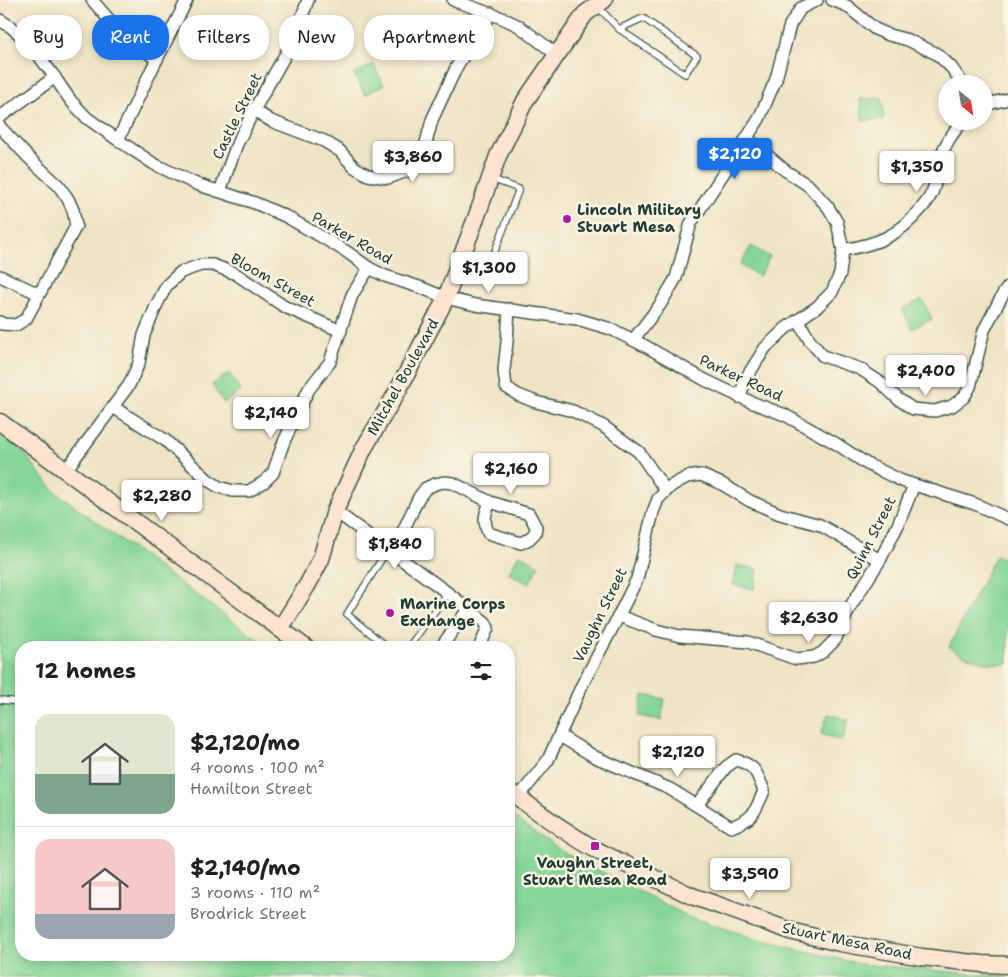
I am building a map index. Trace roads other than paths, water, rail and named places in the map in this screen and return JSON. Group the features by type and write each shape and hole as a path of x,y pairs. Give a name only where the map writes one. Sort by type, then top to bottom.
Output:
{"main road":[{"name":"Mitchel Boulevard","path":"280,629 321,559 335,511 364,448 396,394 446,298 498,156 525,101 585,14 599,2"},
{"path":"0,422 296,641"},
{"name":"Stuart Mesa Road","path":"515,796 604,854 692,896 794,932 840,943 922,957 1008,965"}],"street":[{"path":"92,0 105,15"},
{"path":"169,35 187,0"},
{"name":"Castle Street","path":"220,191 237,144 293,41 308,0"},
{"path":"453,0 491,13 519,26 556,54"},
{"path":"633,340 660,305 676,278 692,223 759,119 776,79 790,25 800,8 817,0"},
{"path":"832,0 847,6 875,29 889,36 908,40 937,54 957,75"},
{"path":"254,110 271,120 324,141 340,151 354,167 368,175 388,178 408,171 416,164 426,143 432,120 457,66 491,13"},
{"name":"Parker Road","path":"0,20 29,43 70,100 87,118 154,164 196,184 255,202 285,216 327,240 370,268 386,276 446,298 475,305 577,318 611,329 704,380 785,415 867,464 902,481 975,504 1008,519"},
{"path":"118,140 157,60"},
{"path":"0,117 55,77"},
{"path":"993,103 1008,99"},
{"path":"0,127 59,186 73,210 76,226 26,319 16,325 2,324 0,322"},
{"path":"843,250 865,246 884,239 901,229 912,219 926,203 934,189 941,156 954,130"},
{"path":"739,396 748,375 765,348 786,328 818,307 832,292 840,274 843,250 837,222 828,207 809,186 786,171 747,138"},
{"name":"Bloom Street","path":"66,470 129,385 139,363 144,335 157,304 167,285 181,272 201,265 213,265 236,274 285,307 341,331"},
{"path":"113,407 165,440 208,480 219,487 233,491 249,491 264,482 273,473 296,415 309,390 330,362 352,295 370,268"},
{"path":"0,276 40,294"},
{"path":"798,320 810,341 823,356 860,369 880,382 898,399 913,409 935,411 952,406 964,397 970,388 984,330 1008,287"},
{"path":"509,310 504,370 506,387 518,395 536,402 573,411 603,426 639,452 666,491"},
{"name":"Vaughn Street","path":"515,793 548,760 583,683 619,616 636,579 658,499 671,486 687,478 700,475 722,484 750,501 780,514 820,526 880,560"},
{"path":"391,550 419,497 426,488 444,482 454,483 490,502 529,514 536,527 535,533 530,539 521,542 488,533 484,523 490,502"},
{"name":"Quinn Street","path":"619,616 656,630 680,636 748,642 796,659 814,657 823,652 835,640 850,607 880,560 898,525 914,485"},
{"path":"335,511 391,550 485,622 488,628 482,641"},
{"path":"445,641 469,608"},
{"path":"560,736 595,758 670,789 731,827 745,822 753,814 764,791 758,775 748,763 736,760 726,767 697,805"}],"lane":[{"path":"599,2 619,29 684,74 697,56 643,18 619,29"},
{"path":"463,254 490,264 519,189 490,179"},
{"path":"380,641 347,614 391,550"},
{"path":"413,641 448,593"},
{"path":"0,700 15,701"}],"place":[{"name":"Lincoln Military Stuart Mesa","path":"567,219"},
{"name":"Marine Corps Exchange","path":"390,613"},
{"name":"Vaughn Street, Stuart Mesa Road","path":"595,846"}]}
